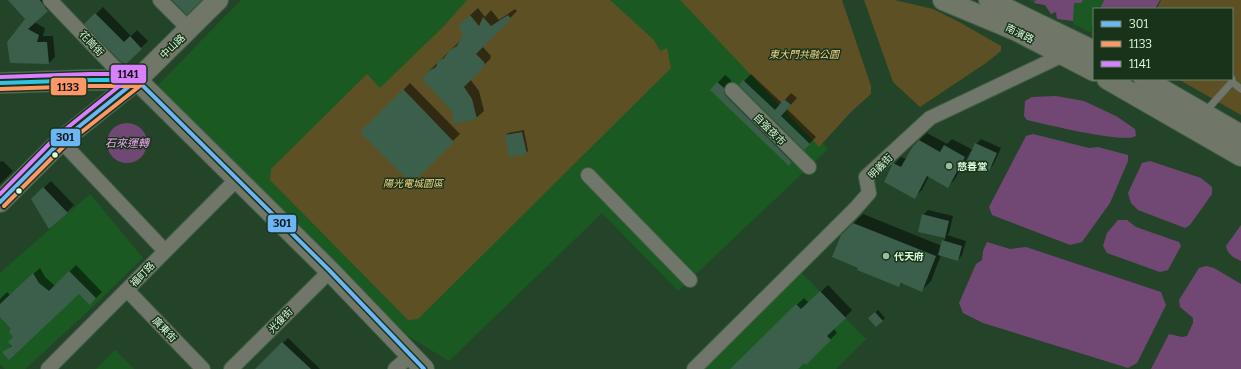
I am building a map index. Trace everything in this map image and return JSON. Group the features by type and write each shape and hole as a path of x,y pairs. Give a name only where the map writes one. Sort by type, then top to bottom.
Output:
{"street":[{"name":"花崗街","path":"50,0 115,68 137,80"},
{"path":"160,0 189,29"},
{"name":"中山路","path":"0,202 60,141 137,80 218,0"},
{"name":"南濱路","path":"943,0 1015,30 1067,47 1093,51"},
{"name":"南濱路","path":"989,0 1067,47 1093,70"},
{"name":"明義街","path":"694,369 855,209 869,193 866,177 930,118 1067,47"},
{"path":"0,83 137,80 330,271 424,369"},
{"path":"1109,80 1241,156"},
{"path":"1146,80 1241,135"},
{"name":"自強夜市","path":"732,90 809,167"},
{"path":"60,141 165,251"},
{"path":"588,175 690,280"},
{"name":"福町路","path":"48,369 237,179"},
{"name":"光復街","path":"231,369 330,271"},
{"name":"廣東街","path":"126,290 203,369"},
{"path":"395,369 411,354"}],"lane":[{"path":"1204,114 1232,80 1241,89"}],"shaded area":[{"path":"241,0 680,0 828,149 678,291 602,213 449,361 408,336 359,289 158,85"},
{"path":"1029,0 1104,0 1100,8 1093,8 1092,33 1073,24 1073,21 1057,19 1056,12 1051,14 1045,5 1034,3"},
{"path":"90,194 143,258 25,369 5,369 0,364 0,273"},
{"path":"801,272 866,339 836,369 701,369"},
{"path":"115,350 134,369 96,369"}],"green space":[{"name":"陽光電城園區","path":"467,0 610,0 654,40 660,51 667,48 671,68 418,319 408,320 270,180 271,169 367,74 380,88 444,26"},
{"name":"東大門共融公園","path":"680,0 842,0 871,86 871,94 851,112 819,147"},
{"path":"864,0 895,0 933,9 1001,46 1001,51 986,63 920,107 893,82"},
{"path":"1161,0 1241,0 1241,115 1180,80 1233,80 1233,8 1157,8"}],"water":[{"path":"1036,0 1083,0 1081,3 1074,3 1073,21 1057,19 1056,12 1051,14 1045,5 1034,3"},
{"path":"1104,0 1160,0 1156,8 1100,8"},
{"path":"1056,96 1084,101 1116,116 1135,129 1136,136 1129,138 1101,136 1027,120 1024,116 1025,101 1032,97"},
{"name":"石來運轉","path":"127,123 135,125 141,129 145,135 147,143 145,151 141,157 135,161 127,163 119,161 113,157 109,151 107,143 109,135 113,129 119,125"},
{"path":"1033,134 1089,148 1098,147 1128,155 1128,161 1110,203 1082,242 1070,245 992,215 989,207 1026,136"},
{"path":"1150,161 1201,178 1212,187 1212,194 1190,225 1185,228 1138,210 1131,203 1128,193 1142,163"},
{"path":"1118,220 1127,220 1136,227 1179,242 1181,246 1168,270 1160,272 1107,253 1103,246 1107,233"},
{"path":"1241,225 1241,261 1229,253 1226,246"},
{"path":"987,242 1010,249 1026,247 1161,292 1166,305 1137,363 1128,368 983,323 963,313 959,303 976,264 982,260 983,251"},
{"path":"1206,266 1214,268 1241,284 1241,369 1151,369 1169,334 1182,337 1187,336 1193,323 1193,318 1180,307 1179,300 1199,268"}],"building":[{"path":"8,0 40,0 48,11 28,29 39,35 37,42 47,42 49,64 10,63 7,42 25,19"},
{"path":"172,0 202,0 187,15"},
{"path":"95,13 124,42 130,36 142,49 126,64 120,61 84,24"},
{"path":"470,15 479,26 483,17 491,26 508,15 511,19 476,54 485,63 485,66 464,87 472,99 477,119 454,124 452,113 449,108 422,79 427,72 436,67 438,61 444,58 450,50 457,46 463,34 458,26"},
{"path":"743,80 775,110 784,99 791,105 781,116 810,144 804,150 739,85"},
{"path":"717,82 724,88 726,96 792,162 789,166 710,90"},
{"path":"403,89 454,142 412,184 360,132"},
{"path":"522,132 527,154 509,157 505,135"},
{"path":"919,140 940,152 944,145 965,157 948,188 927,176 915,199 884,182 893,163 901,167 913,146"},
{"path":"975,143 997,153 989,171 967,161"},
{"path":"43,187 68,213 49,229 31,199"},
{"path":"922,214 949,221 945,238 918,232"},
{"name":"代天府","path":"853,223 936,256 922,292 901,283 899,287 857,270 858,268 832,257 841,235"},
{"path":"942,240 962,246 958,261 938,255"},
{"path":"69,271 96,298 90,305 79,294 9,360 2,352 12,346 8,342 13,337 9,332 11,329 0,317 0,304 33,273 39,283 49,291"},
{"path":"820,291 846,318 827,336 831,340 806,365 804,363 798,369 730,369 796,304 801,309"},
{"path":"875,312 883,321 876,327 868,318"},
{"path":"282,342 311,369 255,369"}],"transit line":[{"name":"1141","path":"0,77 137,74"},
{"name":"1141","path":"0,194 57,136 133,75"},
{"name":"301","path":"137,80 330,271 424,369"},
{"name":"301","path":"0,202 61,141 137,80"},
{"path":"0,83 137,80"},
{"name":"1133","path":"4,206 65,145 141,85"},
{"name":"1133","path":"0,89 137,86"}],"place":[{"name":"慈善堂","path":"949,166"},
{"name":"代天府","path":"886,256"}]}
